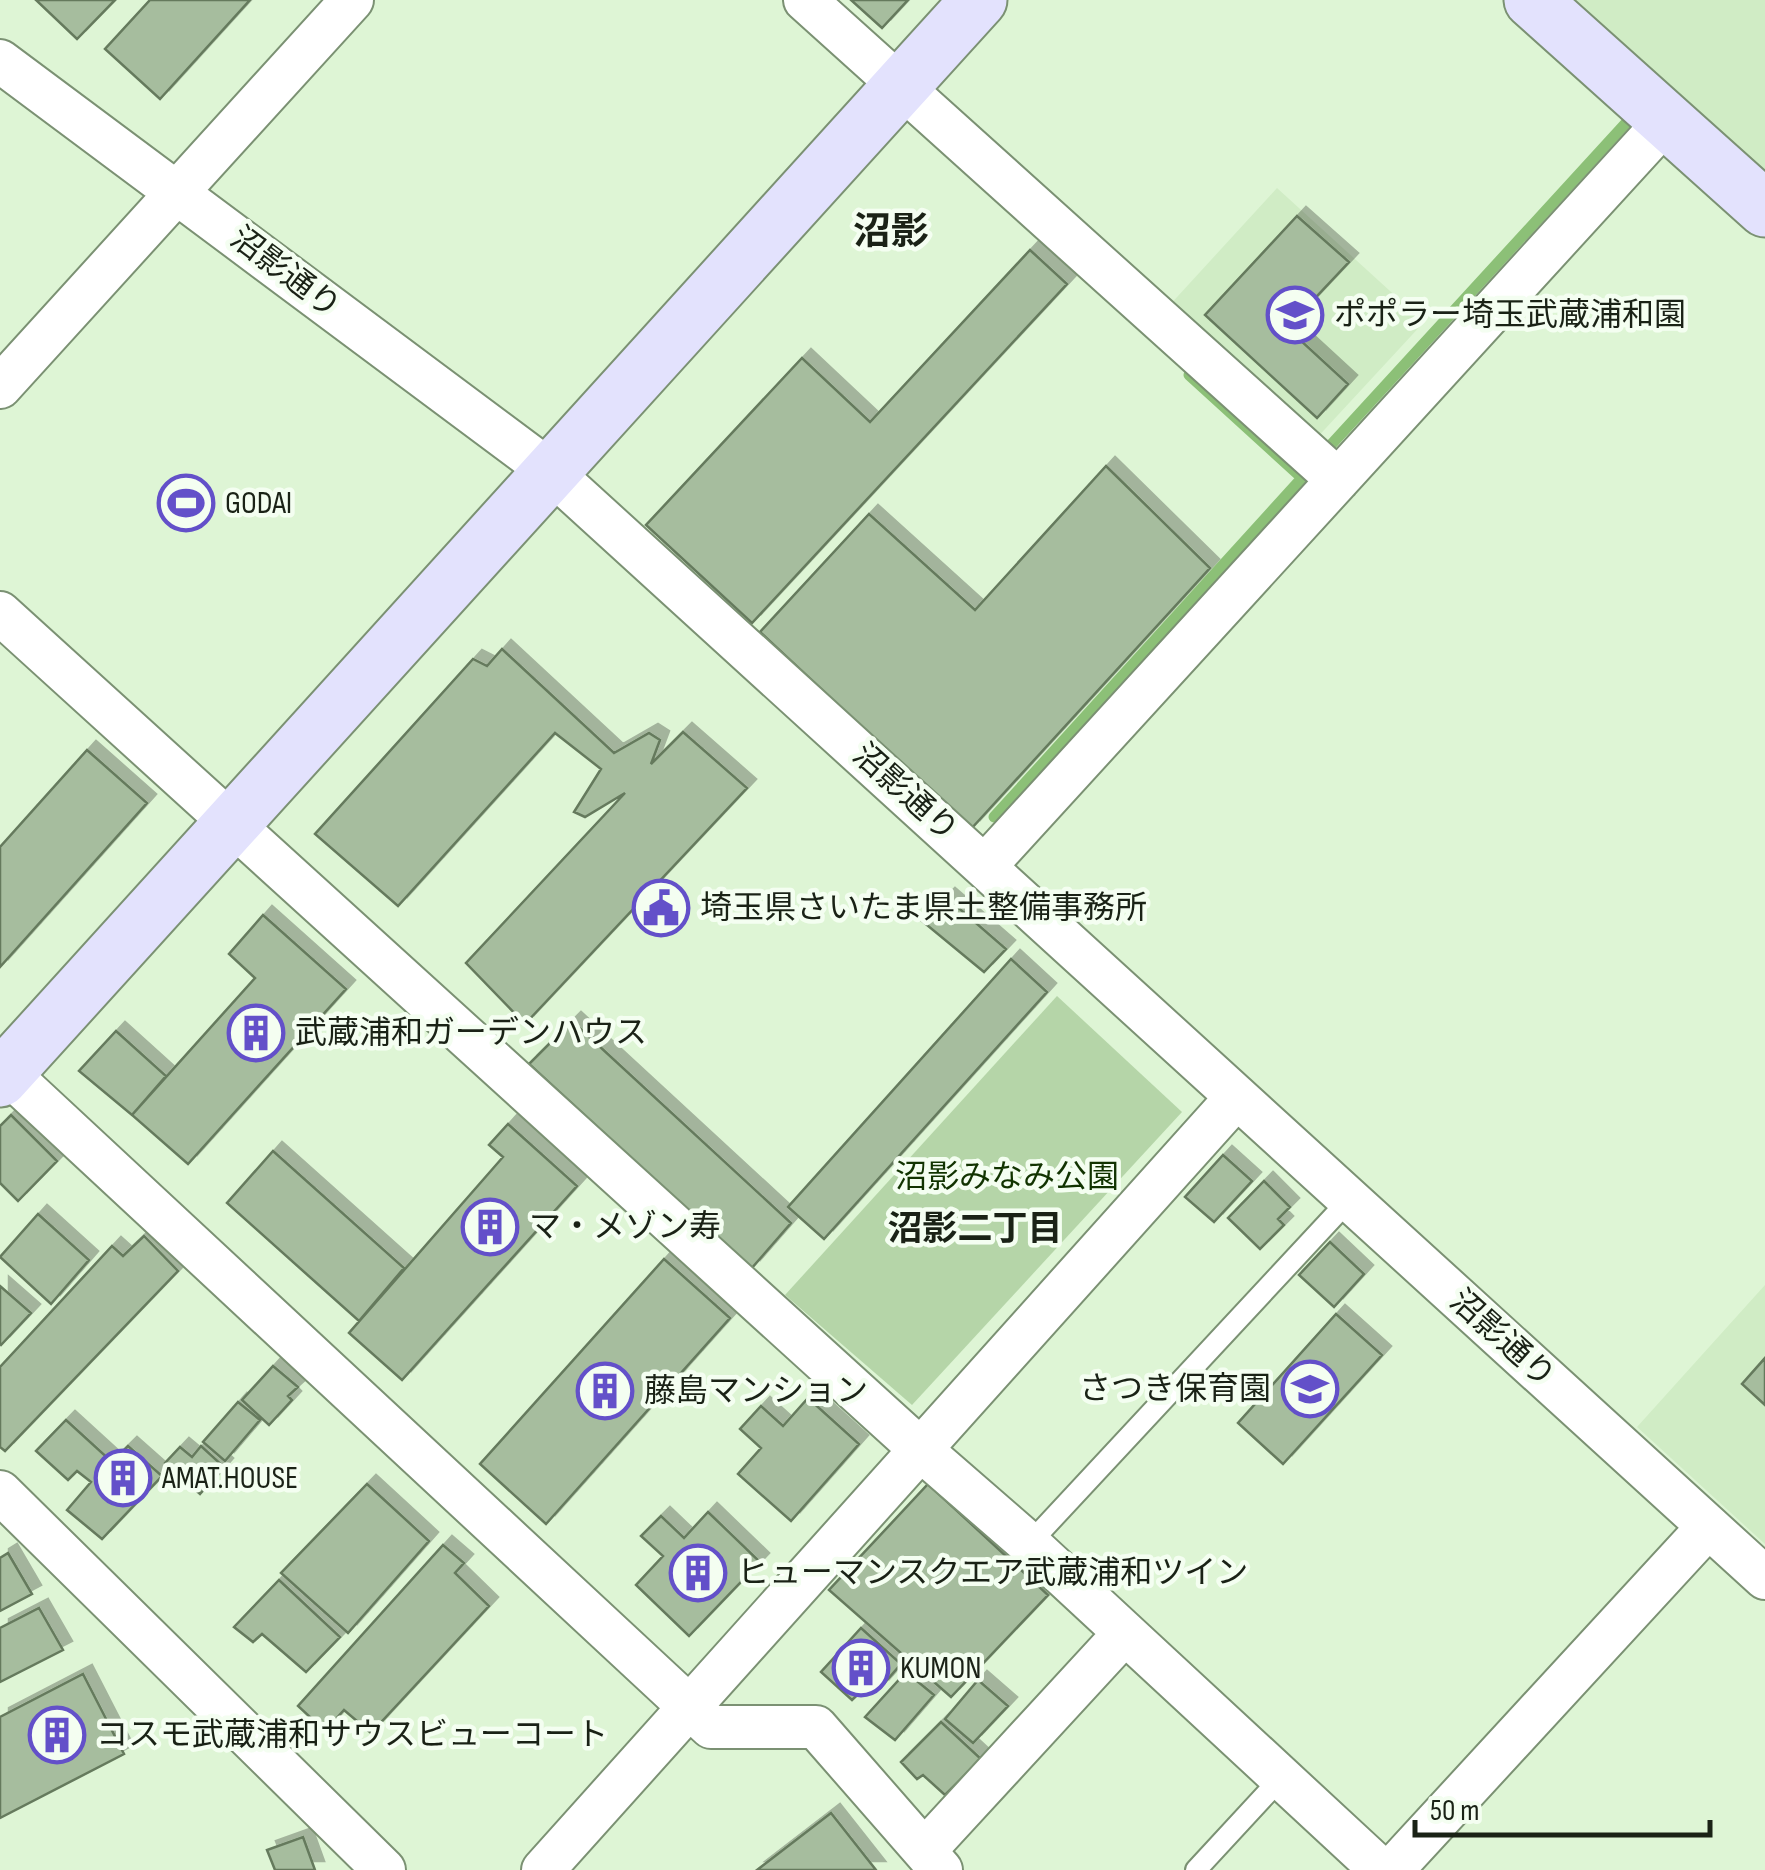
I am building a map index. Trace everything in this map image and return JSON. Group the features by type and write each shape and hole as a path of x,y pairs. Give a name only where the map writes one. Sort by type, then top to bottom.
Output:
{"street":[{"path":"0,386 352,0"},
{"path":"805,0 1338,480"},
{"path":"980,0 2,1072 711,1727 816,1727 933,1860 1124,1634"},
{"path":"1532,0 1765,209"},
{"name":"沼影通り","path":"0,61 551,472 1765,1578"},
{"path":"985,866 1667,120"},
{"path":"0,613 1029,1544 1381,1870"},
{"path":"543,1870 692,1709 1236,1098"},
{"path":"0,1492 384,1870"},
{"path":"1392,1870 1708,1527"}],"lane":[{"path":"1029,1544 1349,1200"},
{"path":"1196,1870 1281,1778"}],"shaded area":[{"path":"1532,0 1765,0 1765,209"},
{"name":"ポポラー埼玉武蔵浦和園","path":"1277,188 1424,322 1313,442 1167,308"},
{"path":"1765,1285 1765,1544 1637,1427"}],"green space":[{"name":"沼影みなみ公園","path":"1057,996 1182,1112 912,1405 785,1295"}],"building":[{"path":"36,0 115,0 77,39"},
{"path":"150,0 250,0 160,99 105,49"},
{"path":"851,0 908,0 882,28"},
{"path":"1297,216 1349,262 1287,328 1348,384 1317,418 1205,315"},
{"path":"1030,250 1067,284 752,623 646,525 802,358 870,422"},
{"path":"1106,466 1210,568 971,829 760,632 869,514 975,610"},
{"path":"502,649 614,753 649,733 660,740 651,764 683,732 747,788 525,1024 466,963 625,793 585,817 574,812 601,769 555,733 398,906 315,834 473,659 487,666"},
{"path":"87,750 147,803 0,967 0,847"},
{"path":"946,897 1006,949 984,972 922,921"},
{"name":"武蔵浦和ガーデンハウス","path":"263,915 346,989 188,1164 132,1115 255,978 229,954"},
{"path":"1011,959 1047,992 824,1239 788,1207"},
{"path":"572,1021 791,1223 751,1269 529,1064"},
{"path":"116,1031 166,1076 132,1115 79,1071"},
{"path":"11,1115 57,1161 18,1201 0,1183 0,1126"},
{"name":"マ・メゾン寿","path":"508,1124 577,1186 402,1380 349,1333 503,1157 489,1145"},
{"path":"273,1151 404,1268 359,1321 227,1203"},
{"path":"1223,1155 1252,1181 1214,1222 1185,1197"},
{"path":"1264,1181 1290,1207 1278,1219 1284,1225 1260,1249 1228,1218"},
{"path":"38,1214 89,1260 51,1304 0,1257"},
{"path":"144,1236 178,1271 5,1451 0,1447 0,1367 112,1246 123,1256"},
{"path":"1330,1242 1364,1274 1334,1307 1299,1275"},
{"name":"藤島マンション","path":"664,1259 730,1318 546,1524 480,1464"},
{"path":"0,1286 31,1313 1,1345 0,1344"},
{"name":"さつき保育園","path":"1336,1314 1382,1355 1283,1464 1238,1423"},
{"path":"1765,1358 1765,1405 1742,1384"},
{"path":"273,1366 298,1387 288,1396 292,1400 269,1425 242,1400"},
{"name":"ヒューマンスクエア武蔵浦和ツイン","path":"808,1398 859,1444 791,1521 738,1474 761,1448 740,1429 761,1406 783,1426"},
{"path":"238,1402 260,1420 225,1461 203,1442"},
{"name":"AMAT.HOUSE","path":"66,1420 112,1462 128,1446 162,1476 102,1539 67,1510 91,1482 77,1471 68,1480 36,1451"},
{"path":"201,1446 224,1467 200,1494 165,1463 180,1447 192,1457"},
{"path":"367,1484 429,1541 348,1633 281,1573"},
{"path":"928,1484 1048,1595 951,1697 829,1590"},
{"name":"ヒューマンスクエア武蔵浦和ツイン","path":"708,1512 760,1562 689,1636 636,1585 663,1556 641,1536 661,1516 684,1538"},
{"path":"443,1545 464,1563 455,1573 489,1606 371,1733 344,1710 325,1731 298,1706"},
{"path":"8,1553 32,1594 0,1611 0,1558"},
{"path":"279,1580 340,1637 306,1672 262,1634 253,1642 234,1627"},
{"path":"39,1608 63,1650 0,1682 0,1628"},
{"name":"KUMON","path":"861,1628 901,1664 880,1688 873,1680 852,1700 821,1672"},
{"path":"906,1672 934,1695 895,1740 865,1717"},
{"name":"コスモ武蔵浦和サウスビューコート","path":"83,1674 124,1754 0,1818 0,1717"},
{"path":"978,1680 1008,1706 973,1743 945,1719"},
{"path":"941,1722 981,1759 945,1795 923,1775 917,1779 901,1762"},
{"path":"831,1813 876,1870 757,1870"},
{"path":"303,1837 315,1870 275,1870 267,1850"}],"waterway":[{"path":"1329,447 1626,123"},
{"path":"994,817 1302,478 1189,375"}],"place":[{"name":"ポポラー埼玉武蔵浦和園","path":"1295,315"},
{"name":"GODAI","path":"186,503"},
{"name":"埼玉県さいたま県土整備事務所","path":"661,908"},
{"name":"武蔵浦和ガーデンハウス","path":"256,1033"},
{"name":"マ・メゾン寿","path":"490,1227"},
{"name":"さつき保育園","path":"1310,1389"},
{"name":"藤島マンション","path":"605,1391"},
{"name":"AMAT.HOUSE","path":"123,1478"},
{"name":"ヒューマンスクエア武蔵浦和ツイン","path":"698,1573"},
{"name":"KUMON","path":"861,1668"},
{"name":"コスモ武蔵浦和サウスビューコート","path":"57,1735"}],"district":[{"name":"沼影","path":"891,232"},
{"name":"沼影二丁目","path":"975,1229"}]}
